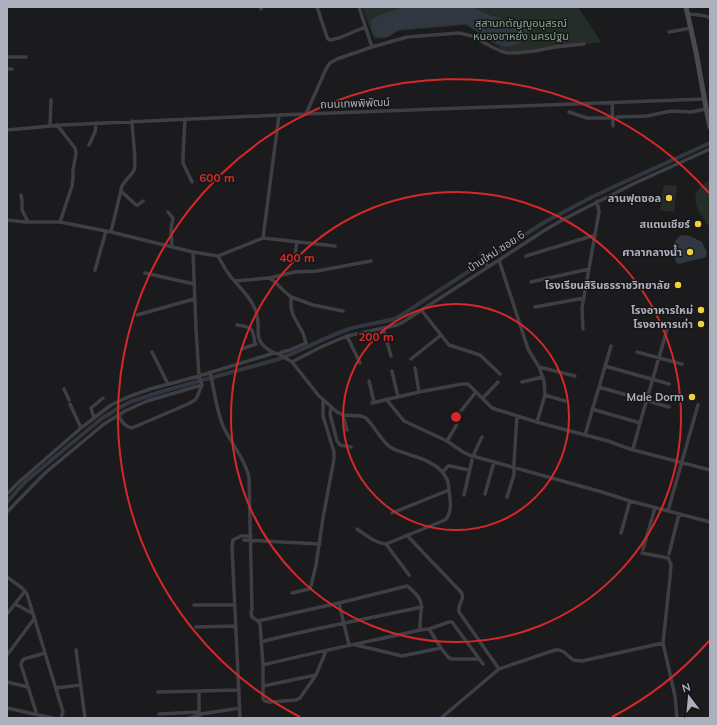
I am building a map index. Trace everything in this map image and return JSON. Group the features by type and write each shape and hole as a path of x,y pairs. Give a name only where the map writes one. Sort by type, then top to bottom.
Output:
{"main road":[{"path":"686,7 710,127"}],"street":[{"path":"317,7 327,37 330,40 339,38 365,27"},
{"path":"359,7 372,47"},
{"path":"688,14 701,15 710,18"},
{"path":"669,32 691,28"},
{"path":"306,114 330,63 345,56 407,37 459,33 472,36 501,51 511,53 584,44"},
{"path":"7,57 26,57"},
{"path":"7,69 12,69"},
{"name":"ถนนเทพพิพัฒน์","path":"7,130 58,125 132,121 704,99"},
{"path":"50,126 51,100"},
{"path":"612,102 615,118 613,126"},
{"path":"569,112 587,118 615,118 647,116 671,111 691,112 706,108"},
{"path":"263,238 279,115"},
{"path":"185,119 183,163 192,182"},
{"path":"111,232 122,186 125,180 133,172 135,165 132,121"},
{"path":"89,145 95,132 96,123"},
{"path":"58,125 75,148 76,154 72,186 60,222"},
{"name":"บ้านใหม่ ซอย 6","path":"292,362 323,346 347,336 397,325 403,322 422,311 487,266 499,260 545,230 597,202 710,149"},
{"path":"121,191 136,204 141,204 143,201"},
{"path":"20,195 22,210 28,222"},
{"path":"583,329 582,308 599,212 597,202"},
{"path":"168,212 173,218 171,229 172,247"},
{"path":"7,220 28,222 60,222 111,232 193,252 218,256 263,238 335,246"},
{"path":"95,270 106,231"},
{"path":"526,256 595,235"},
{"path":"295,255 297,242"},
{"path":"118,415 127,427 135,427 195,400 199,393 201,384 194,299 193,252"},
{"path":"481,254 487,266"},
{"path":"218,256 231,277 250,299 258,318 257,332 265,348 292,362 307,382 337,412 342,415 361,416 366,418 389,446 397,451 412,455 431,463 442,472 447,481 450,508 449,515 442,522 386,544 376,541 357,529"},
{"path":"499,260 528,349 540,367 543,377 545,395 537,422"},
{"path":"235,281 269,278 291,272 317,272 371,261"},
{"path":"531,282 589,269"},
{"path":"145,273 194,284"},
{"path":"269,278 291,297 313,305 343,311"},
{"path":"7,494 81,428 111,406 128,397 150,389 211,374 279,354 306,343 303,333 293,315 291,297"},
{"path":"535,307 584,298"},
{"path":"137,315 194,299"},
{"path":"422,311 449,345 480,355 500,374"},
{"path":"237,325 251,329 254,335 255,344"},
{"path":"633,450 668,326"},
{"path":"383,328 391,356"},
{"path":"411,359 441,335"},
{"path":"347,336 360,363"},
{"path":"242,349 261,342"},
{"path":"585,435 611,346"},
{"path":"152,352 168,384"},
{"path":"637,352 682,364"},
{"path":"605,366 669,384"},
{"path":"540,367 575,376"},
{"path":"415,368 419,392"},
{"path":"392,371 398,397"},
{"path":"211,374 219,413 224,428 242,457 247,469 250,487 251,612 252,617 260,624 263,665 263,699 266,702 296,700 303,694 316,675 326,651"},
{"path":"522,382 543,377"},
{"path":"369,381 373,402 419,392 468,384 494,409 608,441 633,450 710,470"},
{"path":"483,398 498,382"},
{"path":"7,512 45,473 104,424 118,415 147,401 201,384"},
{"path":"599,387 668,407"},
{"path":"64,388 81,428"},
{"path":"447,440 456,426 460,412 476,392"},
{"path":"545,395 565,401"},
{"path":"94,418 91,408 103,398"},
{"path":"292,593 309,589 311,586 320,544 334,459 334,452 323,416 323,399"},
{"path":"386,399 404,421 447,440 473,458 514,467 630,501 710,522"},
{"path":"668,511 698,405"},
{"path":"331,407 330,414 337,441 340,445 351,447"},
{"path":"592,409 640,423"},
{"path":"342,415 347,430"},
{"path":"507,497 514,479 517,416"},
{"path":"464,495 469,470 482,437"},
{"path":"485,494 494,462"},
{"path":"442,472 448,466 469,470"},
{"path":"392,513 449,490"},
{"path":"621,533 630,501"},
{"path":"655,508 643,551 668,558 671,564 662,643 675,696 677,718"},
{"path":"669,554 679,514"},
{"path":"407,535 461,592 463,597 458,608 459,612 499,669"},
{"path":"240,717 232,547 233,540 235,538 251,538 320,544"},
{"path":"386,544 409,575"},
{"path":"7,577 25,591 63,712 61,718"},
{"path":"258,621 407,586 421,601 422,607 420,630"},
{"path":"7,614 25,591"},
{"path":"339,603 349,645"},
{"path":"15,604 32,613"},
{"path":"194,605 235,605"},
{"path":"262,642 422,607"},
{"path":"7,655 34,619"},
{"path":"263,665 349,645 356,645 429,629 451,621 483,664"},
{"path":"196,627 236,626"},
{"path":"429,629 441,648 451,659 479,659"},
{"path":"441,718 499,669 555,650 564,652 573,660 578,661 662,643"},
{"path":"356,645 402,656 441,648"},
{"path":"76,650 84,718"},
{"path":"37,715 21,664 24,659 45,653"},
{"path":"263,686 316,675"},
{"path":"7,682 28,687"},
{"path":"56,688 81,685"},
{"path":"158,692 239,690"},
{"path":"199,691 199,714"},
{"path":"7,708 52,718"},
{"path":"160,714 199,714 240,708"},
{"path":"24,718 29,713"},
{"path":"189,718 199,714"}],"green space":[{"name":"สุสานกตัญญูอนุสรณ์ หนองขาหยั่ง นครปฐม","path":"362,7 578,7 601,42 532,52 515,52 503,50 466,25 399,31 386,38 374,39"},
{"path":"708,181 710,181 710,228 698,210 695,198 697,192"},
{"name":"ลานฟุตซอล","path":"664,185 677,186 674,212 660,210"}],"shaded area":[{"path":"402,7 474,7 493,16 527,25 528,28 527,33 520,43 507,47 495,43 466,24 398,30 388,37 374,36 371,29 371,21 373,18"},
{"path":"681,235 690,236 702,242 707,252 706,257 679,264 676,262 674,245 676,240"}],"waterway":[{"path":"7,502 25,482 101,419 130,402 160,392 279,359 349,329 397,318 543,223 592,197 710,143"}],"place":[{"name":"ลานฟุตซอล","path":"669,198"},
{"name":"สแตนเชียร์","path":"698,224"},
{"name":"ศาลากลางน้ำ","path":"690,252"},
{"name":"โรงเรียนสิรินธรราชวิทยาลัย","path":"678,285"},
{"name":"โรงอาหารใหม่","path":"701,310"},
{"name":"โรงอาหารเก่า","path":"701,324"},
{"name":"Male Dorm","path":"692,397"}]}
